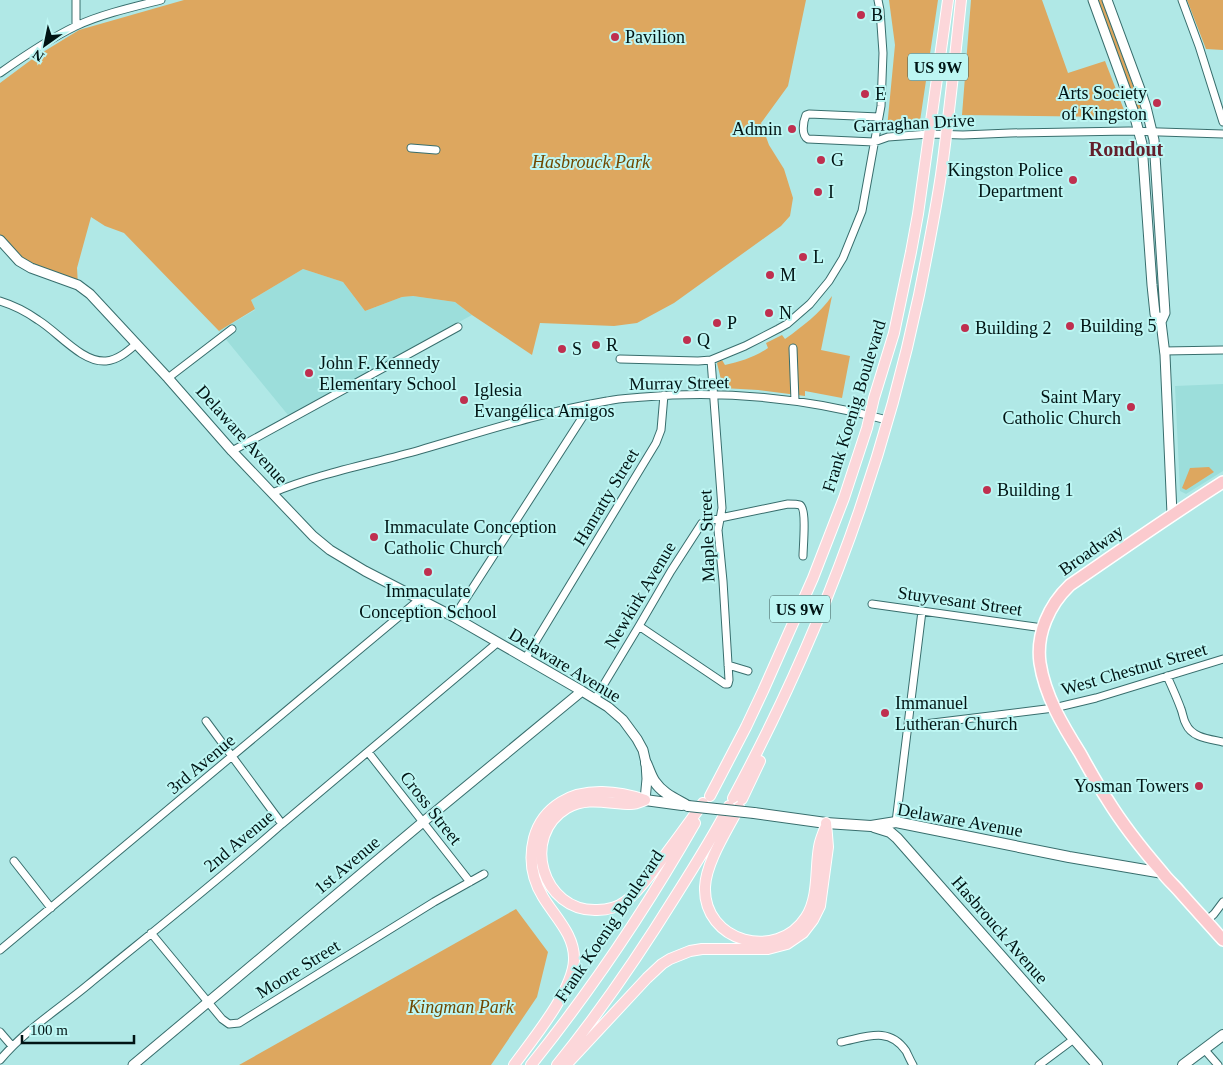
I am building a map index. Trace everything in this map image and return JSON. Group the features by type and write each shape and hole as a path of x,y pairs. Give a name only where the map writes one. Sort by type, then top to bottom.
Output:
{"highway":[{"name":"Broadway","path":"1223,482 1172,514 1070,585 1060,594 1051,607 1040,640 1040,663 1054,708 1107,800 1125,826 1163,873 1223,940"}],"main road":[{"name":"Frank Koenig Boulevard","path":"531,1065 575,1008 622,940 666,871 716,786 763,690 813,578 844,498 867,428 903,295 918,214 948,0"},
{"name":"Frank Koenig Boulevard","path":"558,1065 592,1021 640,952 736,802 783,700 841,561 887,420 919,295 946,134 961,0"},
{"path":"646,763 654,782 668,794 688,806"},
{"path":"514,1065 555,1007 569,982 574,966 574,951 568,933 542,897 534,877 532,846 538,827 557,805 583,793 602,792 630,795 645,800"},
{"path":"645,800 634,804 602,801 585,802 569,807 556,817 550,824 543,839 542,856 544,874 559,896 582,909 591,910 609,908 624,902 638,889 708,799"},
{"name":"Delaware Avenue","path":"645,800 826,823 871,826 896,822 1069,857 1163,873"},
{"path":"736,802 708,872 705,888 708,906 718,923 732,935 750,942 768,942 783,937 798,927 810,910 814,896 819,846 826,823"},
{"path":"566,1065 647,978 670,959 702,949 768,949 787,944 803,933 813,920 820,906 828,847 826,823"},
{"name":"Hasbrouck Avenue","path":"871,826 890,832 897,838 1097,1065"},
{"path":"1183,1065 1223,1035"}],"street":[{"path":"76,0 76,26"},
{"path":"0,73 29,53 76,26 161,0"},
{"path":"620,359 712,360 745,346 787,324 810,304 829,281 843,258 862,211 881,106 883,53 878,0"},
{"path":"1094,0 1140,131 1155,314 1161,322"},
{"path":"1107,0 1141,92 1154,140 1165,312 1161,322 1172,514"},
{"path":"1182,0 1223,122"},
{"name":"Garraghan Drive","path":"879,117 809,114 804,119 804,135 808,139 874,142 888,137 929,134 1140,131 1223,134"},
{"path":"411,148 436,150"},
{"name":"Delaware Avenue","path":"0,240 19,261 31,268 78,285 90,294 168,378 232,451 313,536 330,550 358,567 454,617 582,691 608,707 623,720 631,729 643,750 647,778 645,800"},
{"path":"0,301 10,304 39,320 90,359 107,361 122,356 136,344"},
{"path":"232,451 458,327"},
{"path":"168,378 232,329"},
{"path":"794,348 795,401"},
{"path":"1164,351 1223,350"},
{"name":"Maple Street","path":"639,626 725,684 727,685 729,682 724,581 718,530 722,508 712,360"},
{"name":"Murray Street","path":"272,493 302,481 521,420 609,400 664,395 754,397 795,401 887,420"},
{"name":"Hanratty Street","path":"525,659 656,443 661,430 664,395"},
{"path":"454,617 590,404"},
{"name":"Newkirk Avenue","path":"595,699 671,570 700,525 706,521 788,504 802,506 804,516 803,556"},
{"name":"3rd Avenue","path":"0,950 420,599"},
{"name":"Stuyvesant Street","path":"872,604 1043,628"},
{"path":"896,822 922,611"},
{"name":"2nd Avenue","path":"0,1060 12,1046 253,850 497,643"},
{"name":"West Chestnut Street","path":"908,726 1054,708 1096,698 1223,659"},
{"path":"728,665 748,671"},
{"path":"1167,676 1188,729 1196,735 1223,742"},
{"name":"1st Avenue","path":"133,1065 582,691"},
{"path":"206,721 282,824"},
{"name":"Cross Street","path":"368,752 470,882"},
{"path":"14,861 51,908"},
{"name":"Moore Street","path":"151,933 222,1019 229,1024 239,1023 426,907 484,874"},
{"path":"1206,921 1223,902"},
{"path":"0,1032 12,1046"},
{"path":"841,1042 880,1034 888,1036 900,1044 913,1065"},
{"path":"1039,1065 1074,1039"},
{"path":"1204,1049 1218,1065"}],"shaded area":[{"name":"John F. Kennedy Elementary School","path":"303,269 343,282 365,311 402,297 413,296 455,302 472,315 288,415 219,331 255,310 251,300"},
{"path":"1223,384 1223,471 1186,494 1180,491 1175,386"}],"green space":[{"name":"Hasbrouck Park","path":"184,0 806,0 788,86 761,123 769,145 784,169 793,198 790,216 781,226 674,303 637,323 614,326 540,323 532,355 455,302 413,296 402,297 365,311 343,282 303,269 251,300 255,309 219,331 124,233 105,226 91,217 77,268 78,285 31,268 0,240 0,83 35,57 79,30"},
{"path":"889,0 938,0 920,121 900,131 887,128 895,45"},
{"path":"971,0 1042,0 1068,73 1105,61 1124,110 1123,114 1113,117 962,115"},
{"path":"1097,0 1102,0 1141,108 1137,109"},
{"path":"1187,0 1223,0 1223,50 1206,49"},
{"path":"832,296 821,350 850,356 842,398 805,391 805,396 723,388 717,363 722,360 725,365 747,359 768,348 766,343 782,335 785,339 798,330"},
{"path":"1209,467 1214,472 1186,490 1182,488 1190,468"},
{"name":"Kingman Park","path":"516,909 548,952 537,997 491,1065 239,1065"}],"place":[{"name":"B","path":"861,15"},
{"name":"Pavilion","path":"615,37"},
{"name":"E","path":"865,94"},
{"name":"Arts Society of Kingston","path":"1157,103"},
{"name":"Admin","path":"792,129"},
{"name":"G","path":"821,160"},
{"name":"Kingston Police Department","path":"1073,180"},
{"name":"I","path":"818,192"},
{"name":"L","path":"803,257"},
{"name":"M","path":"770,275"},
{"name":"N","path":"769,313"},
{"name":"P","path":"717,323"},
{"name":"Building 5","path":"1070,326"},
{"name":"Building 2","path":"965,328"},
{"name":"Q","path":"687,340"},
{"name":"R","path":"596,345"},
{"name":"S","path":"562,349"},
{"name":"John F. Kennedy Elementary School","path":"309,373"},
{"name":"Iglesia Evangélica Amigos","path":"464,400"},
{"name":"Saint Mary Catholic Church","path":"1131,407"},
{"name":"Building 1","path":"987,490"},
{"name":"Immaculate Conception Catholic Church","path":"374,537"},
{"name":"Immaculate Conception School","path":"428,572"},
{"name":"Immanuel Lutheran Church","path":"885,713"},
{"name":"Yosman Towers","path":"1199,786"}],"district":[{"name":"Rondout","path":"1126,149"}]}
